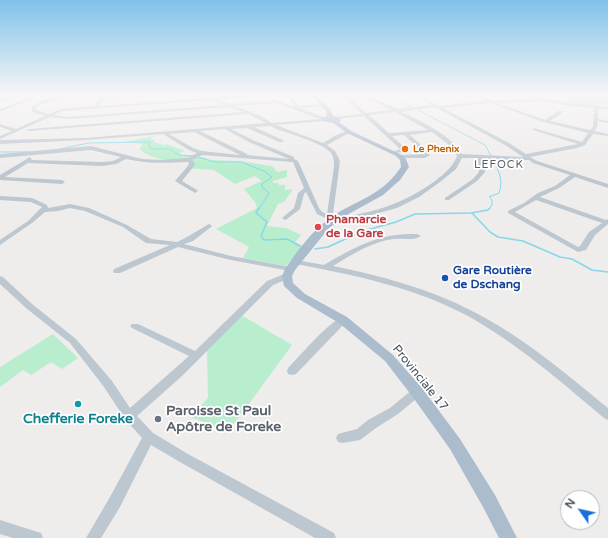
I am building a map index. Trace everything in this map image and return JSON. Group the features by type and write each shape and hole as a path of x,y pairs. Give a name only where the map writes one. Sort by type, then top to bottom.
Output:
{"main road":[{"path":"291,269 332,219 373,200 387,189 401,174 405,167 405,163 398,155 349,132 332,120"},
{"name":"Provinciale 17","path":"291,269 288,284 293,290 343,320 390,358 455,444 473,472 508,538"}],"street":[{"path":"0,138 37,120"},
{"path":"93,126 97,120"},
{"path":"0,131 167,120"},
{"path":"265,120 278,128 324,145 333,152 337,161 332,219"},
{"path":"0,142 105,138 309,120"},
{"path":"372,120 403,149 398,155"},
{"path":"413,120 433,131 455,148 460,156"},
{"path":"464,120 545,167 608,186"},
{"path":"547,120 608,135"},
{"path":"460,156 526,157 575,147 583,144 592,132 597,120"},
{"path":"598,120 608,122"},
{"path":"156,121 157,133"},
{"path":"0,125 15,130"},
{"path":"247,126 281,141"},
{"path":"226,128 251,141 294,159 306,189 319,213 332,219 365,214 407,202 424,192 448,173 456,165 460,156"},
{"path":"29,130 105,138"},
{"path":"194,130 205,137 252,158"},
{"path":"536,130 583,144"},
{"path":"388,135 433,131"},
{"path":"324,145 331,140 349,132"},
{"path":"164,133 191,149 201,153 295,161"},
{"path":"398,155 425,156 428,154 405,133"},
{"path":"0,156 91,148 150,162 189,160 201,153"},
{"path":"0,178 36,154"},
{"path":"27,161 102,164 114,163 125,157"},
{"path":"447,199 476,180 482,172 481,157"},
{"path":"189,160 192,163 191,166 178,182 195,191"},
{"path":"574,175 557,187 535,197 526,204 510,212 580,250 592,234 607,222"},
{"path":"0,178 62,182"},
{"path":"284,218 297,209 301,193 306,189"},
{"path":"535,197 607,222"},
{"path":"0,198 37,201 45,206 43,210"},
{"path":"0,243 30,222 43,210 58,209 70,206 92,210 125,226 149,241 176,245 231,258 291,269 325,268 398,285 428,294 454,306 498,330 533,354 608,415"},
{"path":"117,271 190,239 209,226"},
{"path":"325,268 345,256 376,242 392,237 417,236"},
{"path":"129,416 270,283 281,278 291,269"},
{"path":"0,279 29,306 73,341 108,384 129,416 150,437 184,458 329,538"},
{"path":"292,371 331,330 343,320"},
{"path":"135,326 195,355"},
{"path":"342,438 356,436 361,433 372,424 394,411 417,392"},
{"path":"93,538 150,437"},
{"path":"0,527 36,538"}],"green space":[{"path":"154,136 150,139 155,140 153,142 164,145 167,144 185,151 179,153 184,156 195,155 212,160 240,161 272,166 277,172 287,170 287,177 273,181 273,183 285,185 285,190 293,189 284,202 278,204 267,226 286,228 301,235 295,242 303,246 286,266 243,258 249,247 216,229 257,208 255,202 244,189 262,181 255,176 235,184 214,170 186,168 190,163 189,162 157,158 139,149 143,144 125,142"},
{"path":"241,315 292,345 235,423 218,428 191,417 208,398 207,351"},
{"path":"53,334 78,358 62,369 51,362 31,375 23,370 0,387 0,367"}],"waterway":[{"path":"437,120 485,145 491,156"},
{"path":"59,149 89,143 150,142 149,147 152,149 170,149 179,155 193,156"},
{"path":"0,152 29,152"},
{"path":"198,157 214,162 241,162 264,171 272,177 262,184 262,187 269,193 259,209"},
{"path":"489,209 492,205 492,200 489,197 499,193 501,184 500,175 493,159"},
{"path":"259,208 256,213 267,222 261,236 264,240 287,239 300,246"},
{"path":"315,249 328,247 363,231 396,222 415,214 471,213 489,209"},
{"path":"472,213 490,232 498,237 523,241 560,257 572,259 592,270 608,272"}],"place":[{"name":"Le Phenix","path":"405,149"},
{"name":"Phamarcie de la Gare","path":"318,227"},
{"name":"Gare Routière de Dschang","path":"445,278"},
{"name":"Chefferie Foreke","path":"78,404"},
{"name":"Paroisse St Paul Apôtre de Foreke","path":"158,419"}],"district":[{"name":"LEFOCK","path":"499,165"}]}
